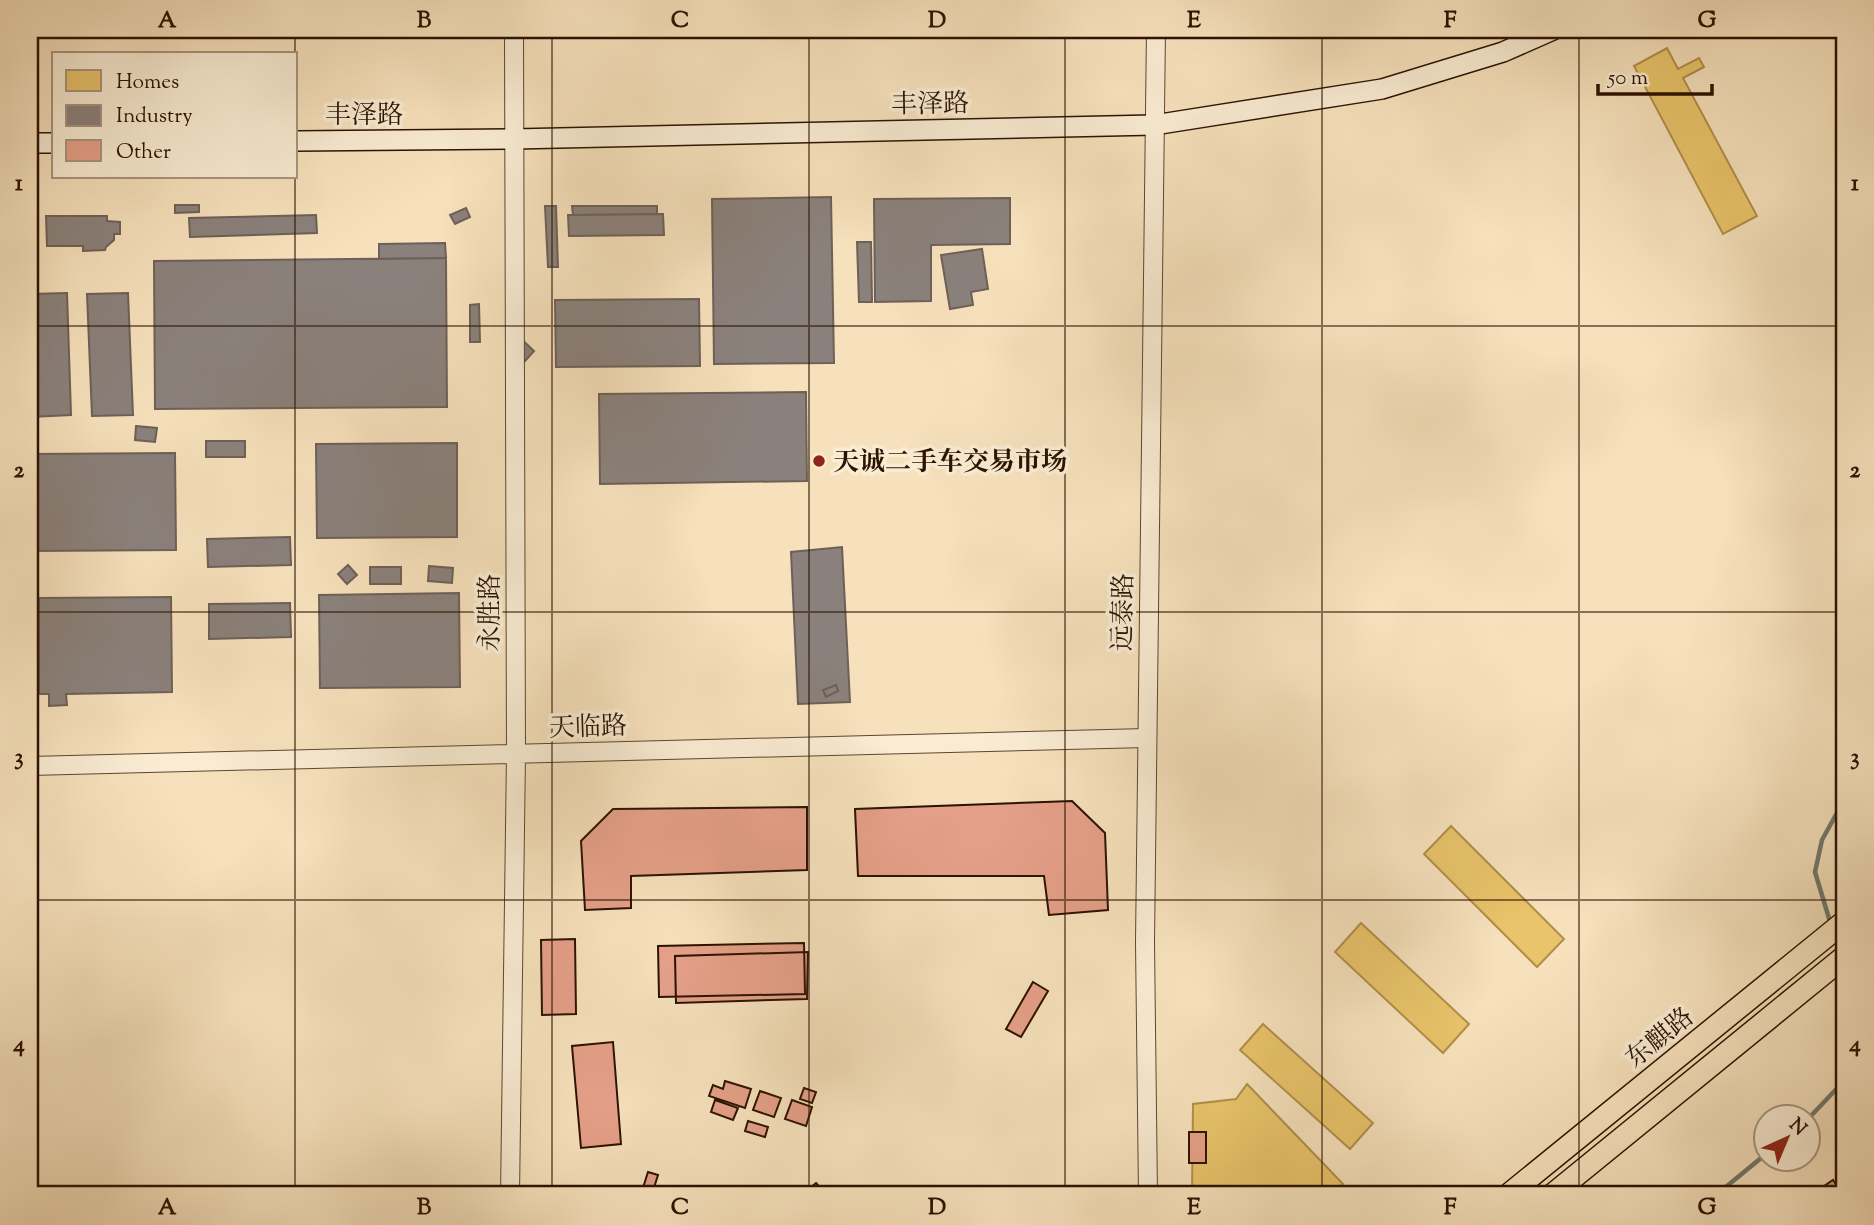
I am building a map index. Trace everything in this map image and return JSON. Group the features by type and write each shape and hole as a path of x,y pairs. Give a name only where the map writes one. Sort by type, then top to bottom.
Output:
{"main road":[{"name":"丰泽路","path":"298,141 514,139 1154,124 1382,89 1503,52 1553,30"},
{"path":"30,143 52,143"},
{"name":"东麒路","path":"1508,1195 1844,922"},
{"path":"1552,1195 1837,964"}],"street":[{"name":"永胜路","path":"510,1195 516,755 514,30"},
{"name":"远泰路","path":"1148,1195 1145,942 1156,30"},
{"name":"天临路","path":"30,766 1147,738"}],"building: Homes":[{"path":"1667,48 1678,69 1699,58 1704,67 1683,78 1757,216 1723,234 1634,66"},
{"path":"1451,826 1564,939 1537,967 1424,854"},
{"path":"1361,923 1469,1024 1443,1053 1335,952"},
{"path":"1263,1024 1373,1123 1350,1149 1240,1050"},
{"path":"1247,1084 1343,1184 1330,1195 1192,1195 1193,1104 1236,1099"}],"building: Industry":[{"path":"831,197 834,363 714,364 712,199"},
{"path":"1010,198 1010,244 931,245 931,301 875,302 874,199"},
{"path":"175,205 199,205 199,212 175,213"},
{"path":"545,206 556,206 558,267 548,267"},
{"path":"572,206 657,206 657,214 573,215"},
{"path":"466,208 470,217 455,224 450,215"},
{"path":"663,214 664,235 569,236 568,215"},
{"path":"316,215 317,233 190,237 189,218"},
{"path":"46,216 107,216 107,221 120,222 120,234 114,234 114,240 105,250 83,251 83,246 47,246"},
{"path":"857,242 871,242 872,302 859,302"},
{"path":"445,243 446,258 379,259 379,244"},
{"path":"982,249 988,289 971,292 973,305 950,309 941,255"},
{"path":"446,258 447,407 155,409 154,261"},
{"path":"67,293 71,415 30,417 30,294"},
{"path":"128,293 133,415 92,416 87,294"},
{"path":"699,299 700,366 556,367 555,300"},
{"path":"479,304 480,342 470,342 470,305"},
{"path":"515,333 534,351 515,372 506,364 517,352"},
{"path":"806,392 807,481 600,484 599,394"},
{"path":"136,426 157,428 155,442 135,440"},
{"path":"206,441 245,441 245,457 206,457"},
{"path":"457,443 457,537 317,538 316,444"},
{"path":"175,453 176,550 33,551 31,454"},
{"path":"290,537 291,565 208,567 207,539"},
{"path":"842,547 850,702 798,704 791,552"},
{"path":"348,565 357,575 347,584 338,574"},
{"path":"429,566 453,568 452,583 428,581"},
{"path":"370,567 401,567 401,584 370,584"},
{"path":"459,593 460,687 320,688 319,595"},
{"path":"171,597 172,692 66,694 67,705 49,706 49,694 39,694 39,598"},
{"path":"290,603 291,637 209,639 209,604"},
{"path":"836,685 838,691 826,697 823,690"}],"building: Other":[{"path":"1072,801 1105,833 1108,910 1049,915 1044,876 858,876 855,809"},
{"path":"807,807 807,870 631,876 631,908 585,910 581,841 613,809"},
{"path":"575,939 576,1014 542,1015 541,940"},
{"path":"804,943 805,994 659,997 658,946"},
{"path":"808,952 807,999 676,1003 675,956"},
{"path":"1033,982 1048,991 1021,1037 1006,1029"},
{"path":"613,1042 621,1144 581,1148 572,1046"},
{"path":"725,1081 751,1089 745,1108 709,1096 713,1085 723,1089"},
{"path":"804,1088 816,1092 812,1103 800,1099"},
{"path":"760,1091 781,1098 774,1117 753,1110"},
{"path":"715,1100 738,1108 733,1120 711,1112"},
{"path":"792,1100 812,1107 806,1126 785,1119"},
{"path":"748,1121 768,1127 765,1137 745,1131"},
{"path":"1189,1132 1206,1132 1206,1163 1189,1163"},
{"path":"648,1172 658,1175 652,1194 642,1191"},
{"path":"1833,1180 1843,1195 1811,1195"},
{"path":"816,1183 827,1195 801,1195"}],"waterway":[{"path":"1831,925 1815,872 1822,840 1844,800"},
{"path":"1822,1104 1844,1081"},
{"path":"1716,1195 1752,1165"}],"place":[{"name":"天诚二手车交易市场","path":"819,461"}]}
